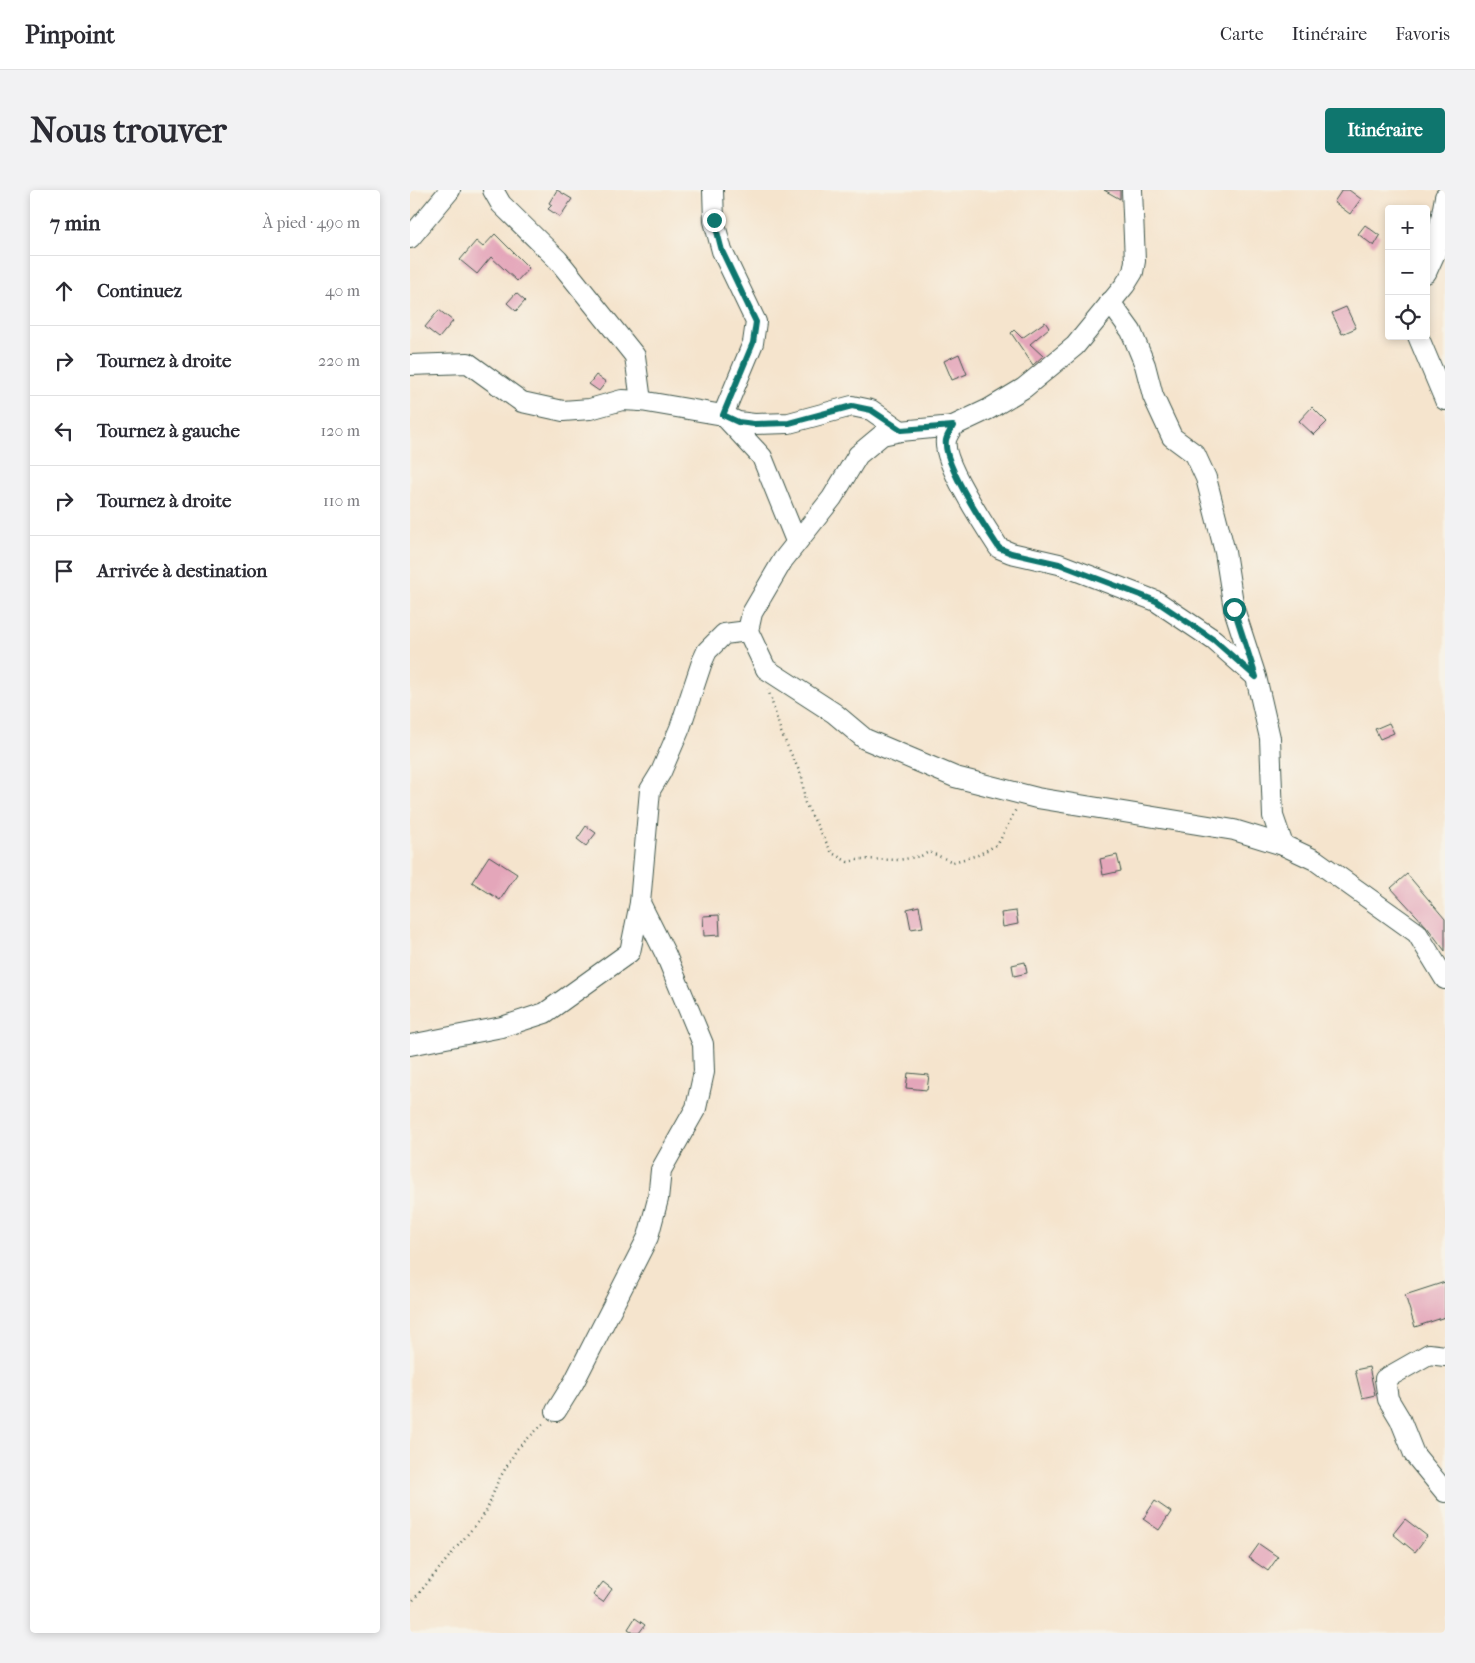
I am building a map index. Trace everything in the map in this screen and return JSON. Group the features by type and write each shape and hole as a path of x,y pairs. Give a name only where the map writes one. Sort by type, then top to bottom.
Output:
{"street":[{"path":"411,234 450,190"},
{"path":"493,190 501,204 558,260 635,356 641,401"},
{"path":"713,190 714,220 722,251 756,322 753,343 723,415"},
{"path":"1132,190 1135,261 1133,272 1075,346 1024,388 989,409 953,426 901,430 882,435 858,455 832,498 796,541 752,613 748,631 766,669 834,713 865,740 955,777 1037,798 1234,830 1283,845 1315,860 1417,933 1445,979"},
{"path":"1430,264 1435,253 1445,197"},
{"path":"1110,302 1131,331 1145,365 1153,396 1172,437 1195,454 1206,478 1224,552 1234,609 1256,677 1270,738 1273,816 1283,845"},
{"path":"1420,340 1445,400"},
{"path":"410,365 468,363 512,397 534,405 542,405 545,408 571,411 622,400 641,401 723,415 738,422 754,424 789,423 852,406 871,410 901,430"},
{"path":"723,415 762,457 796,541"},
{"path":"953,426 946,439 948,455 958,480 999,548 1011,553 1059,564 1156,601 1214,640 1256,677"},
{"path":"410,1045 502,1027 546,1013 630,952 640,903 650,790 661,772 680,728 696,678 708,651 724,634 748,631"},
{"path":"556,1411 574,1382 648,1238 658,1199 661,1170 696,1108 704,1072 702,1044 666,955 640,903"},
{"path":"1445,1356 1429,1354 1385,1379 1388,1399 1400,1419 1414,1454 1445,1492"}],"path":[{"path":"766,669 773,710 788,749 802,777 805,803 812,818 818,823 832,853 848,862 861,859 899,860 929,852 952,862 966,857 978,856 998,844 1016,808 1037,798"},
{"path":"410,1604 486,1512 498,1482 517,1449 556,1411"}],"building":[{"path":"557,190 572,199 560,217 548,209 552,205 549,203"},
{"path":"1104,190 1120,190 1120,199"},
{"path":"1342,190 1349,190 1361,199 1350,214 1334,202"},
{"path":"1365,225 1380,236 1374,246 1358,234"},
{"path":"495,234 529,268 517,281 491,257 477,274 460,260 476,241 483,247"},
{"path":"516,293 525,301 516,311 507,303"},
{"path":"1346,307 1356,328 1342,334 1332,313"},
{"path":"439,310 453,321 439,338 425,327"},
{"path":"1045,322 1049,328 1030,344 1043,356 1033,365 1011,333 1014,330 1022,338"},
{"path":"959,354 967,374 952,380 944,361"},
{"path":"596,375 606,382 599,391 589,384"},
{"path":"1312,407 1327,422 1314,435 1299,421"},
{"path":"1389,723 1394,733 1380,739 1375,729"},
{"path":"586,826 596,833 586,846 577,839"},
{"path":"1117,855 1121,871 1103,875 1100,859"},
{"path":"489,856 517,874 500,900 472,882"},
{"path":"1407,874 1445,919 1445,951 1427,927 1391,888"},
{"path":"919,906 923,927 911,929 907,909"},
{"path":"1016,911 1018,924 1003,927 1001,913"},
{"path":"719,915 720,935 704,936 703,916"},
{"path":"1025,962 1027,973 1014,976 1012,965"},
{"path":"908,1073 929,1075 927,1090 906,1088"},
{"path":"1445,1282 1445,1317 1415,1327 1405,1295"},
{"path":"1369,1367 1375,1395 1362,1398 1355,1370"},
{"path":"1155,1501 1171,1512 1159,1530 1143,1519"},
{"path":"1405,1519 1427,1536 1415,1552 1393,1534"},
{"path":"1259,1544 1278,1557 1268,1571 1249,1558"},
{"path":"603,1582 612,1589 603,1602 593,1595"},
{"path":"635,1618 645,1625 639,1633 634,1633 628,1629"}],"route":[{"path":"714,220 722,251 756,322 753,343 723,415 738,422 754,424 789,423 852,406 871,410 901,430 953,426 946,439 948,455 958,480 999,548 1011,553 1059,564 1156,601 1214,640 1256,677 1234,609"}]}
